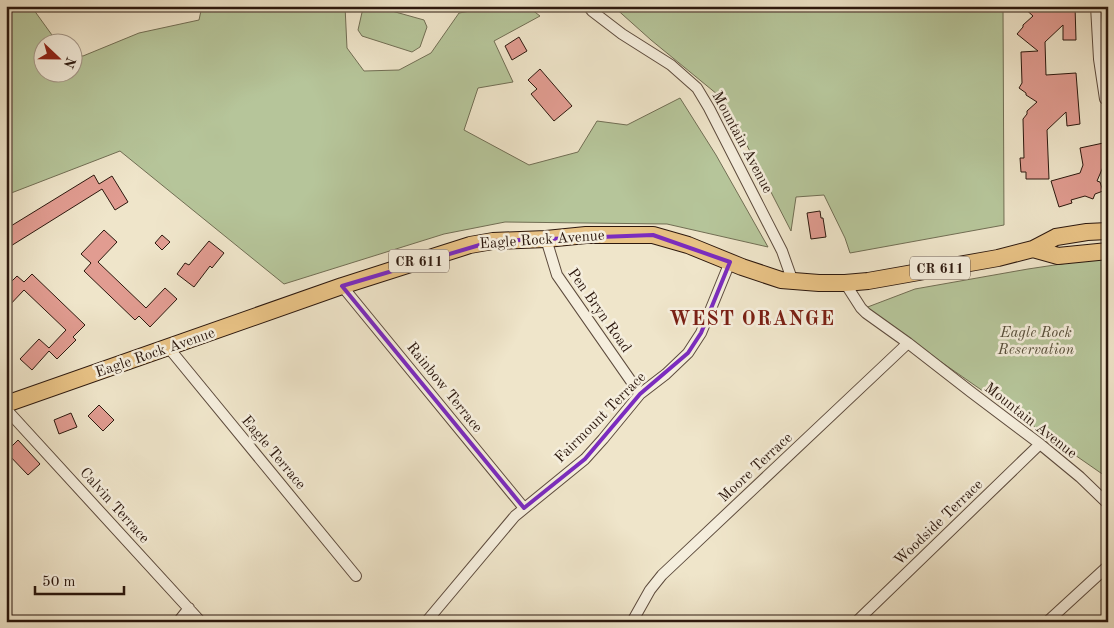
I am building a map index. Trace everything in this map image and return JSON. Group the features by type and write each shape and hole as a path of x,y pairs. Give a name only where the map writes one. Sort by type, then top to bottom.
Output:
{"main road":[{"name":"Eagle Rock Avenue","path":"6,404 342,286 470,245 493,240 546,239 586,235 653,235 688,245 772,277 793,282 845,283 998,258 1033,249 1056,237 1108,231"},
{"path":"1033,249 1058,256 1087,243 1108,240"},
{"path":"1065,254 1108,251"}],"street":[{"name":"Mountain Avenue","path":"588,6 622,34 671,65 697,88 782,251 793,282"},
{"path":"1096,6 1099,59 1105,99"},
{"name":"Pen Bryn Road","path":"546,239 557,275 640,394"},
{"name":"Fairmount Terrace","path":"426,622 515,516 585,459 640,394 666,374 688,353 701,333 730,262"},
{"name":"Mountain Avenue","path":"845,283 866,313 908,342 1040,444 1080,477 1108,504"},
{"name":"Rainbow Terrace","path":"342,286 524,508"},
{"name":"Moore Terrace","path":"632,622 650,590 662,575 908,342"},
{"name":"Eagle Terrace","path":"168,347 356,576"},
{"name":"Calvin Terrace","path":"6,408 201,622"},
{"name":"Woodside Terrace","path":"856,622 1040,444"},
{"path":"1047,622 1108,566"},
{"path":"178,622 189,608"}],"highlighted area":[{"path":"653,235 730,262 701,333 688,353 640,394 585,459 524,508 342,286 493,241"}],"green space":[{"path":"6,6 31,6 50,32 32,32 32,82 82,82 82,56 139,33 199,20 202,6 345,6 347,48 364,71 399,70 431,53 459,13 498,6 527,6 540,16 494,41 513,82 478,88 464,130 529,165 578,152 597,121 627,125 680,98 716,155 768,247 667,224 505,222 444,234 284,284 120,151 6,195"},
{"path":"368,6 424,20 427,27 420,47 412,52 362,36 358,30 363,8"},
{"path":"613,6 1003,6 1004,225 850,253 845,238 824,195 796,197 791,231 723,99"},
{"name":"Eagle Rock Reservation","path":"1108,257 1108,478 865,309 915,289"}],"building":[{"path":"1022,6 1075,6 1076,40 1063,40 1063,25 1045,42 1046,75 1076,73 1080,124 1067,126 1066,112 1047,130 1049,179 1026,179 1026,172 1021,172 1020,158 1024,158 1023,119 1027,111 1037,102 1019,88 1022,83 1021,52 1038,51 1017,34 1033,16"},
{"path":"519,37 527,51 512,60 505,46"},
{"path":"540,69 572,106 554,121 531,94 537,89 528,80"},
{"path":"1108,142 1108,166 1103,167 1097,181 1100,182 1103,191 1095,194 1093,199 1085,196 1071,200 1072,203 1059,207 1051,181 1080,173 1083,165 1080,148"},
{"path":"94,175 99,184 112,176 128,202 115,210 102,189 6,249 6,229"},
{"path":"820,211 826,237 811,239 807,213"},
{"path":"104,230 117,242 98,262 146,308 165,288 177,299 150,327 139,316 135,320 84,271 91,263 81,254"},
{"path":"162,235 170,242 162,250 155,243"},
{"path":"209,241 224,253 212,268 210,266 194,287 177,274 185,263 189,265"},
{"path":"32,274 85,325 73,337 76,340 57,359 49,351 32,370 20,359 39,339 49,348 66,330 24,290 6,309 6,287 17,276 24,282"},
{"path":"99,405 114,420 103,431 88,416"},
{"path":"71,413 77,427 59,434 54,420"},
{"path":"18,440 40,464 28,475 6,452"}],"district":[{"name":"WEST ORANGE","path":"752,318"}]}
